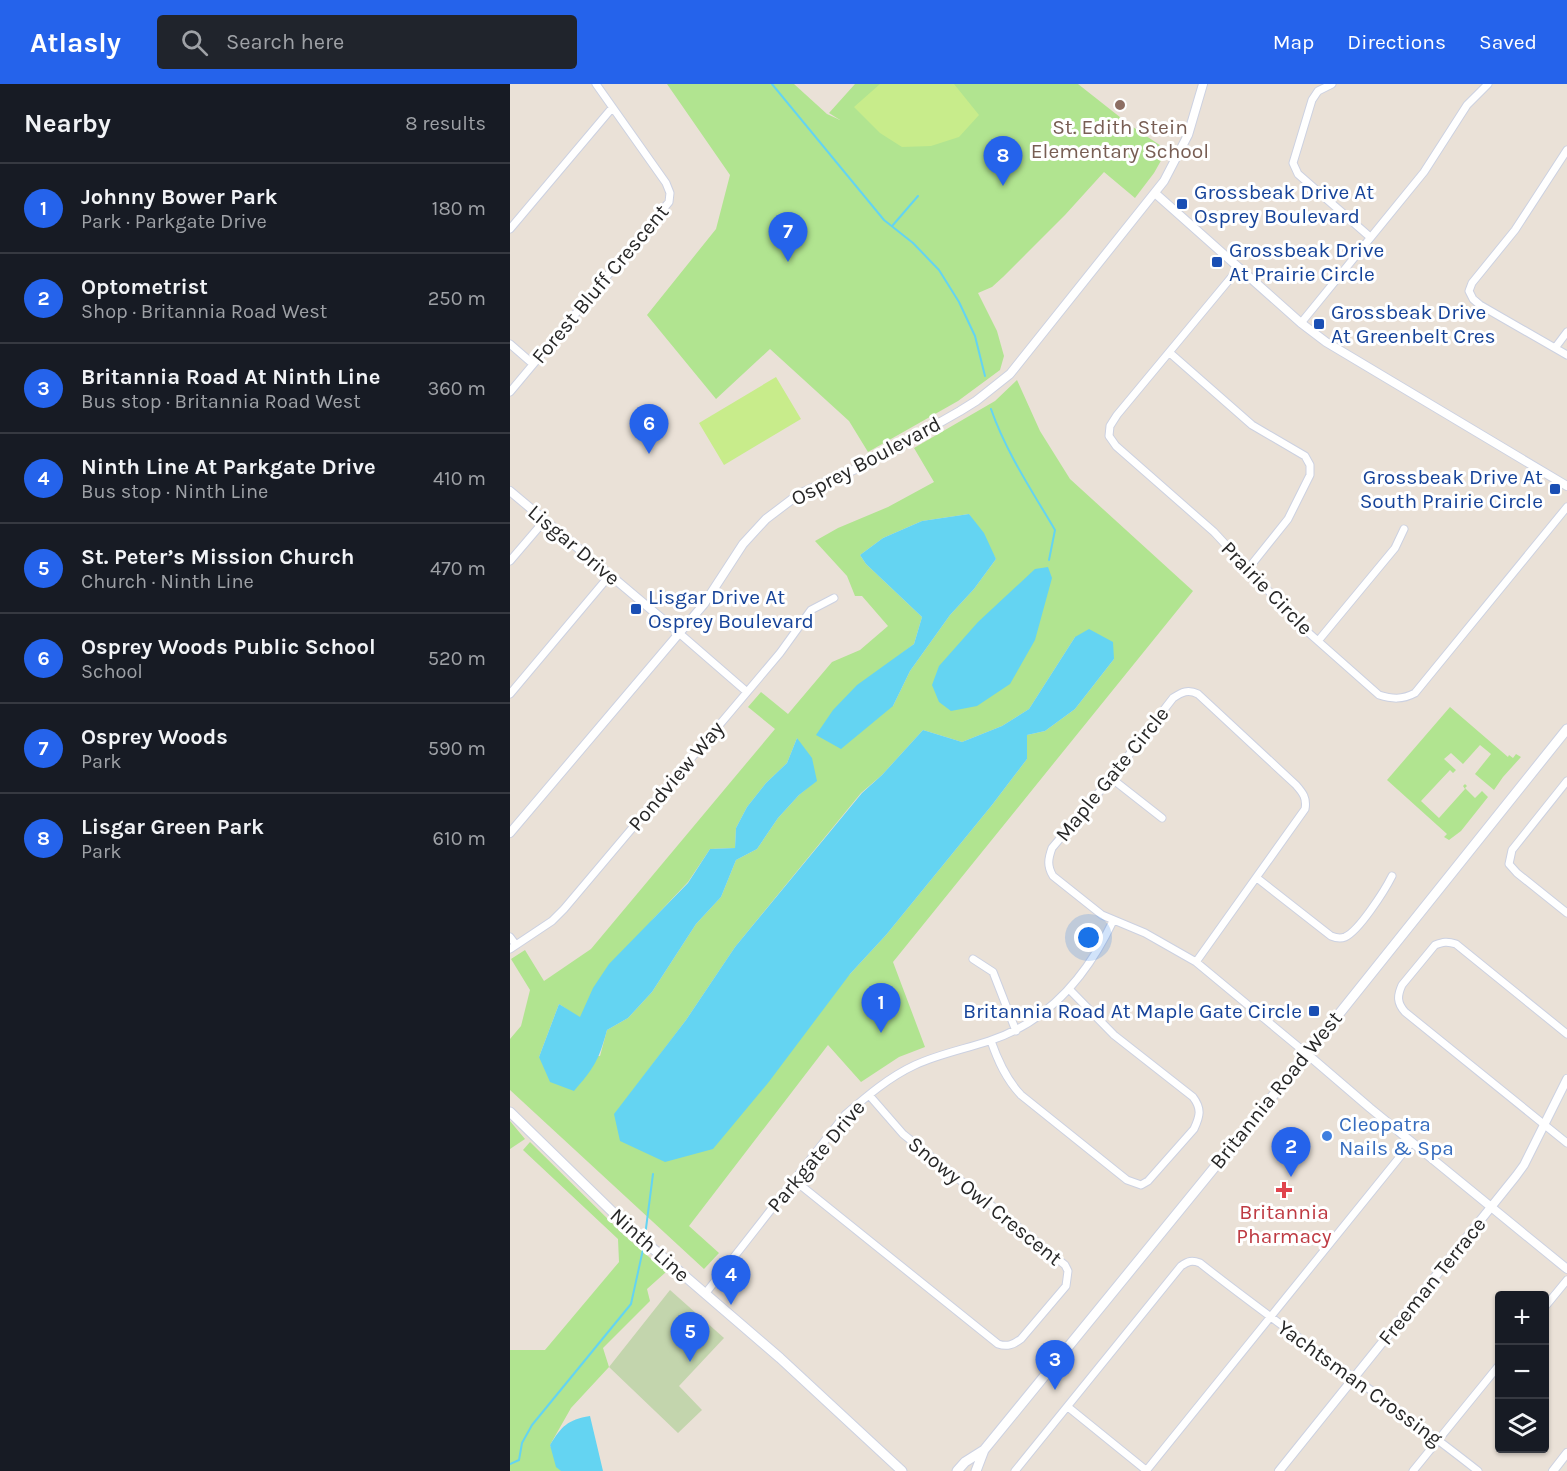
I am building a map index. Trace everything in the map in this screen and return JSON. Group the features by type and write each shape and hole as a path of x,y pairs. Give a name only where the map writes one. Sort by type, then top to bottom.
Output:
{"main road":[{"name":"Britannia Road West","path":"976,1471 984,1450 1567,729"},
{"name":"Ninth Line","path":"510,1112 630,1228 780,1358 902,1471"},
{"name":"Britannia Road West","path":"957,1471 965,1462 984,1450"}],"street":[{"name":"Forest Bluff Crescent","path":"510,392 669,202 670,193 666,183 596,84"},
{"name":"Osprey Boulevard","path":"510,833 714,590 749,536 777,509 808,490 867,464 976,401 1022,360 1156,194 1173,168 1183,146 1192,124 1203,84"},
{"path":"1332,84 1318,91 1312,100 1293,163 1298,174 1370,237"},
{"path":"1301,323 1424,172 1467,105 1488,84"},
{"path":"510,229 612,108"},
{"path":"1567,150 1515,230 1472,283 1469,291 1480,305 1567,355"},
{"path":"1156,194 1301,323 1340,351 1567,486"},
{"name":"Prairie Circle","path":"1239,268 1117,415 1110,426 1109,436 1116,447 1214,532 1301,626 1379,695 1394,699 1408,697 1415,693 1567,507"},
{"path":"1555,348 1567,332"},
{"path":"510,344 533,364"},
{"path":"1170,353 1252,425 1305,456 1310,465 1310,475 1288,519 1248,569"},
{"name":"Lisgar Drive","path":"510,491 747,692"},
{"path":"510,561 545,520"},
{"path":"1318,641 1395,548 1404,529"},
{"path":"510,694 610,575"},
{"name":"Pondview Way","path":"513,947 552,921 564,909 780,653 811,610 834,598"},
{"name":"Maple Gate Circle","path":"1196,962 1305,809 1306,801 1304,794 1198,694 1192,691 1182,692 1173,698 1111,778 1052,848 1048,867 1053,876 1102,915 1145,933 1196,962 1306,1054"},
{"path":"1111,778 1162,818"},
{"path":"1565,787 1512,850 1509,864 1567,913"},
{"path":"1257,878 1331,936 1339,939 1348,936 1381,898 1392,876"},
{"name":"Parkgate Drive","path":"705,1294 845,1115 897,1074 937,1056 991,1041 1016,1031 1046,1012 1070,990 1101,946 1113,921"},
{"path":"510,937 513,947"},
{"path":"1567,1034 1455,944 1449,942 1435,945 1399,992 1400,1006 1405,1012 1567,1143"},
{"path":"973,959 993,972 1016,1031"},
{"path":"991,1041 1003,1072 1021,1095 1127,1180 1141,1185 1148,1181 1194,1129 1200,1110 1198,1104 1193,1097 1109,1031 1070,990"},
{"path":"1306,1054 1411,1143 1567,1269"},
{"name":"Freeman Terrace","path":"1279,1471 1524,1165 1567,1079"},
{"name":"Snowy Owl Crescent","path":"794,1180 998,1344 1005,1346 1022,1339 1066,1286 1068,1271 1065,1266 903,1134 869,1095"},
{"path":"1015,1471 1068,1407 1146,1471 1411,1143"},
{"name":"Yachtsman Crossing","path":"1068,1407 1181,1266 1194,1261 1200,1263 1270,1318 1355,1378 1478,1471"},
{"path":"1549,1303 1567,1280"},
{"path":"1413,1471 1495,1370"},
{"path":"1553,1471 1567,1454"}],"green space":[{"path":"667,84 794,84 827,114 840,120 829,113 855,84 1078,84 1130,125 1167,150 1154,173 1135,198 1104,172 1003,277 992,287 978,293 997,331 1004,356 1000,370 958,401 868,452 849,421 770,349 716,399 647,315 716,229 730,175"},
{"path":"880,84 954,84 979,115 959,137 931,146 902,147 880,133 854,107"},
{"path":"776,377 801,419 724,465 699,423"},
{"path":"1017,380 1040,431 1070,479 1193,591 893,962 925,1047 899,1057 861,1082 828,1045 689,1226 719,1253 704,1269 510,1090 510,1039 521,1026 530,990 511,959 525,950 544,981 591,949 775,729 748,707 761,692 788,714 832,662 860,650 888,626 862,596 855,596 847,576 815,541 838,528 888,507 934,482 914,448 995,401","holes":["969,514 996,559 974,589 950,615 910,671 893,706 892,661 914,644 922,617 866,564 860,555 883,538 922,521","1075,637 1114,659 1075,709 1045,731 1027,735 1027,759 886,935 850,974 615,1114 686,1020 735,947 861,793 882,775 923,730 962,742 1002,726 1029,709","797,738 816,781 799,795 778,818 757,849 736,860 721,897 696,924 652,992 628,1018 607,1030 600,1056 539,1057 559,1004 580,1018 653,919 688,882 710,849 735,848 736,828 747,807 766,783 787,763"]},
{"path":"1450,707 1508,757 1509,755 1513,758 1516,754 1521,757 1494,790 1475,774 1491,754 1480,745 1463,764 1451,753 1444,759 1456,770 1453,773 1450,770 1421,801 1439,818 1465,789 1463,786 1465,784 1467,786 1465,788 1475,798 1482,791 1488,797 1461,831 1449,840 1444,837 1447,834 1387,780"},
{"path":"510,1121 525,1139 510,1149"},
{"path":"530,1142 623,1234 666,1272 647,1289 650,1301 603,1348 609,1367 571,1408 550,1445 561,1471 510,1471 510,1350 545,1350 619,1262 618,1239 523,1150"},
{"path":"670,1290 724,1338 679,1386 702,1410 678,1433 609,1367"}],"water":[{"path":"969,514 984,533 996,559 974,589 950,615 910,671 893,706 841,749 816,735 833,710 857,685 914,644 922,617 866,564 860,555 883,538 922,521"},
{"path":"1048,567 1052,578 1035,640 1010,684 977,706 951,711 939,702 932,685 939,666 978,622 1035,569"},
{"path":"1089,629 1113,642 1114,659 1075,709 1045,731 1027,735 1027,759 886,935 850,974 768,1083 713,1149 665,1162 620,1141 614,1114 686,1020 735,947 862,793 882,775 923,730 962,742 1002,726 1029,709 1075,637"},
{"path":"797,738 812,758 817,781 799,795 778,818 757,849 736,860 721,897 696,924 652,992 628,1018 607,1030 595,1063 574,1091 550,1082 539,1057 559,1004 580,1017 593,988 609,964 688,883 710,849 735,848 736,828 747,807 766,783 787,763"},
{"path":"590,1416 603,1471 561,1471 556,1467 550,1445 566,1425"}],"waterway":[{"path":"772,84 884,220 913,243 939,270 959,302 975,336 985,376"},
{"path":"893,225 918,196"},
{"path":"991,409 1012,456 1055,530 1049,560"},
{"path":"645,1236 653,1174"},
{"path":"510,1464 519,1460 522,1443 532,1425 631,1304 644,1245"}],"place":[{"name":"St. Edith Stein Elementary School","path":"1120,105"},
{"name":"Lisgar Green Park","path":"1003,186"},
{"name":"Grossbeak Drive At Osprey Boulevard","path":"1182,204"},
{"name":"Osprey Woods","path":"788,262"},
{"name":"Grossbeak Drive At Prairie Circle","path":"1217,262"},
{"name":"Grossbeak Drive At Greenbelt Cres","path":"1319,324"},
{"name":"Osprey Woods Public School","path":"649,454"},
{"name":"Grossbeak Drive At South Prairie Circle","path":"1555,489"},
{"name":"Lisgar Drive At Osprey Boulevard","path":"636,609"},
{"name":"Britannia Road At Maple Gate Circle","path":"1314,1011"},
{"name":"Johnny Bower Park","path":"881,1033"},
{"name":"Cleopatra Nails & Spa","path":"1327,1136"},
{"name":"Optometrist","path":"1291,1177"},
{"name":"Britannia Pharmacy","path":"1284,1190"},
{"name":"Ninth Line At Parkgate Drive","path":"731,1305"},
{"name":"St. Peter’s Mission Church","path":"690,1362"},
{"name":"Britannia Road At Ninth Line","path":"1055,1390"}]}
